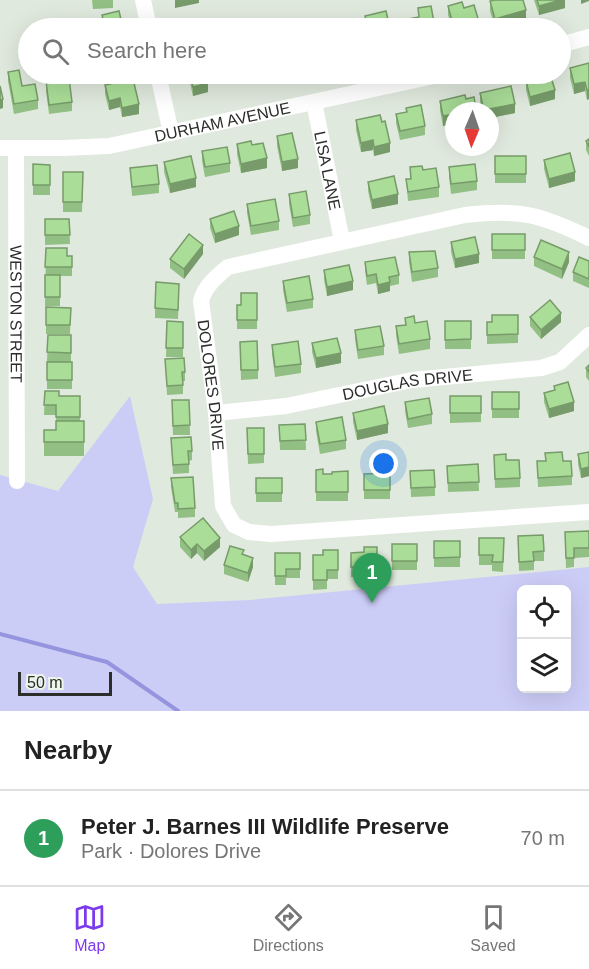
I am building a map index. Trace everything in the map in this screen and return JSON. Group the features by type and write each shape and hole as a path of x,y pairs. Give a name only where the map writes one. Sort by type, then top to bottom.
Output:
{"street":[{"path":"143,0 147,18"},
{"path":"571,42 589,37"},
{"path":"160,84 171,133"},
{"name":"DURHAM AVENUE","path":"8,148 100,147 397,84"},
{"name":"LISA LANE","path":"314,102 342,241"},
{"name":"WESTON STREET","path":"8,148 17,481"},
{"name":"DOLORES DRIVE","path":"587,233 539,216 519,212 497,211 465,215 228,267 213,279 201,301 216,413 223,506 234,525 249,532 306,533 589,512"},
{"name":"DOUGLAS DRIVE","path":"216,413 286,406 412,380 541,368 560,362 589,335"}],"shaded area":[{"path":"130,396 153,499 133,567 157,604 250,600 589,567 589,711 0,711 0,475 58,491"}],"building":[{"path":"523,0 526,10 495,18 490,1"},
{"path":"537,0 561,0 539,6"},
{"path":"462,2 464,8 474,5 478,18 451,18 448,6"},
{"path":"431,6 433,18 414,18 419,17 418,8"},
{"path":"119,11 121,18 103,18 102,15"},
{"path":"386,11 388,18 366,18 365,16"},
{"path":"589,63 589,90 585,82 574,84 571,68"},
{"path":"18,70 18,84 22,86 35,84 38,100 14,104 8,72"},
{"path":"46,84 70,84 72,102 49,105"},
{"path":"134,84 139,104 122,108 120,98 109,101 105,85"},
{"path":"527,84 553,84 555,90 530,97"},
{"path":"511,86 515,104 499,107 499,102 482,102 480,93"},
{"path":"465,95 466,99 474,97 475,102 445,102 445,116 443,116 440,101"},
{"path":"421,105 425,126 400,131 396,114 407,112 406,108"},
{"path":"380,115 382,122 385,121 390,143 374,147 373,140 361,143 356,120"},
{"path":"292,133 298,159 282,162 277,136"},
{"path":"251,141 252,145 263,143 267,158 241,164 237,144"},
{"path":"227,147 230,163 205,167 202,151"},
{"path":"570,153 575,172 549,179 544,160"},
{"path":"191,156 196,178 170,184 164,162"},
{"path":"495,156 526,156 526,174 495,174"},
{"path":"33,164 50,165 50,185 33,185"},
{"path":"475,164 477,181 451,184 449,167"},
{"path":"157,165 159,184 132,187 130,168"},
{"path":"422,166 423,170 436,168 439,187 408,192 406,179 411,179 410,167"},
{"path":"63,172 83,172 82,202 63,202"},
{"path":"394,176 398,194 372,200 368,182"},
{"path":"306,191 310,215 293,218 289,194"},
{"path":"275,199 279,221 251,226 247,204"},
{"path":"234,211 239,226 215,234 210,219"},
{"path":"45,219 69,219 70,235 45,235"},
{"path":"189,234 203,245 184,269 170,259"},
{"path":"492,234 525,234 525,250 492,250"},
{"path":"475,237 479,254 455,259 451,242"},
{"path":"541,240 569,252 562,269 534,257"},
{"path":"46,248 67,248 67,256 72,256 72,267 45,267"},
{"path":"435,251 438,268 412,272 409,252"},
{"path":"395,257 399,275 389,277 390,282 378,285 376,274 367,276 365,262"},
{"path":"579,257 589,261 589,279 573,272"},
{"path":"349,265 353,281 327,287 324,270"},
{"path":"45,275 60,275 60,297 45,297"},
{"path":"309,276 313,299 287,303 283,281"},
{"path":"156,282 179,284 178,310 155,308"},
{"path":"241,293 257,293 257,320 237,320 237,305 241,305"},
{"path":"550,300 561,313 541,330 530,317"},
{"path":"46,307 71,308 70,325 46,325"},
{"path":"492,315 518,315 518,334 487,335 487,322 492,322"},
{"path":"414,316 415,323 427,321 430,339 399,344 396,326 406,325 405,318"},
{"path":"167,321 183,322 183,348 166,348"},
{"path":"445,321 471,321 471,339 445,340"},
{"path":"380,326 384,346 358,350 355,330"},
{"path":"48,335 71,335 71,353 47,352"},
{"path":"337,338 341,353 316,358 312,343"},
{"path":"257,341 258,370 241,370 240,342"},
{"path":"298,341 301,364 275,367 272,345"},
{"path":"184,358 183,385 167,386 165,359"},
{"path":"47,362 72,362 72,380 47,380"},
{"path":"568,382 574,402 549,409 544,393 555,390 554,386"},
{"path":"45,391 59,391 59,396 80,396 80,417 56,417 56,405 44,405"},
{"path":"492,392 519,392 519,409 492,409"},
{"path":"450,396 481,396 481,413 450,413"},
{"path":"429,398 432,414 408,419 405,402"},
{"path":"172,400 189,400 190,425 173,426"},
{"path":"384,406 388,424 357,431 353,413"},
{"path":"342,417 346,440 320,444 316,422"},
{"path":"56,421 84,421 84,442 44,442 44,430 56,430"},
{"path":"305,424 306,440 280,441 279,425"},
{"path":"247,428 264,428 264,454 248,454"},
{"path":"191,437 192,451 188,451 189,464 173,465 171,438"},
{"path":"562,452 563,461 571,461 572,476 538,478 537,461 546,461 545,453"},
{"path":"589,452 589,467 581,469 578,454"},
{"path":"506,454 506,460 519,460 520,478 495,479 494,455"},
{"path":"478,464 479,482 448,483 447,466"},
{"path":"323,469 323,474 348,471 348,492 316,492 316,470"},
{"path":"434,470 435,487 411,488 410,471"},
{"path":"390,473 390,490 364,490 364,474"},
{"path":"193,477 195,508 178,509 171,478"},
{"path":"256,478 282,478 282,493 256,493"},
{"path":"203,518 220,538 204,551 197,544 191,550 180,537"},
{"path":"589,531 589,548 574,548 574,558 566,558 565,532"},
{"path":"543,535 544,551 533,552 534,561 519,562 518,536"},
{"path":"479,538 504,538 503,562 492,562 493,555 479,555"},
{"path":"434,541 460,541 460,557 434,558"},
{"path":"392,544 417,544 417,561 392,561"},
{"path":"230,546 244,550 242,554 253,558 248,573 224,565"},
{"path":"364,547 377,547 377,567 351,567 351,553 364,552"},
{"path":"323,550 338,550 338,570 327,570 327,580 313,580 313,555 323,555"},
{"path":"275,553 300,553 300,569 286,569 286,576 275,576"}],"waterway":[{"path":"0,634 107,662 178,711"}],"place":[{"name":"Peter J. Barnes III Wildlife Preserve","path":"372,603"}]}
